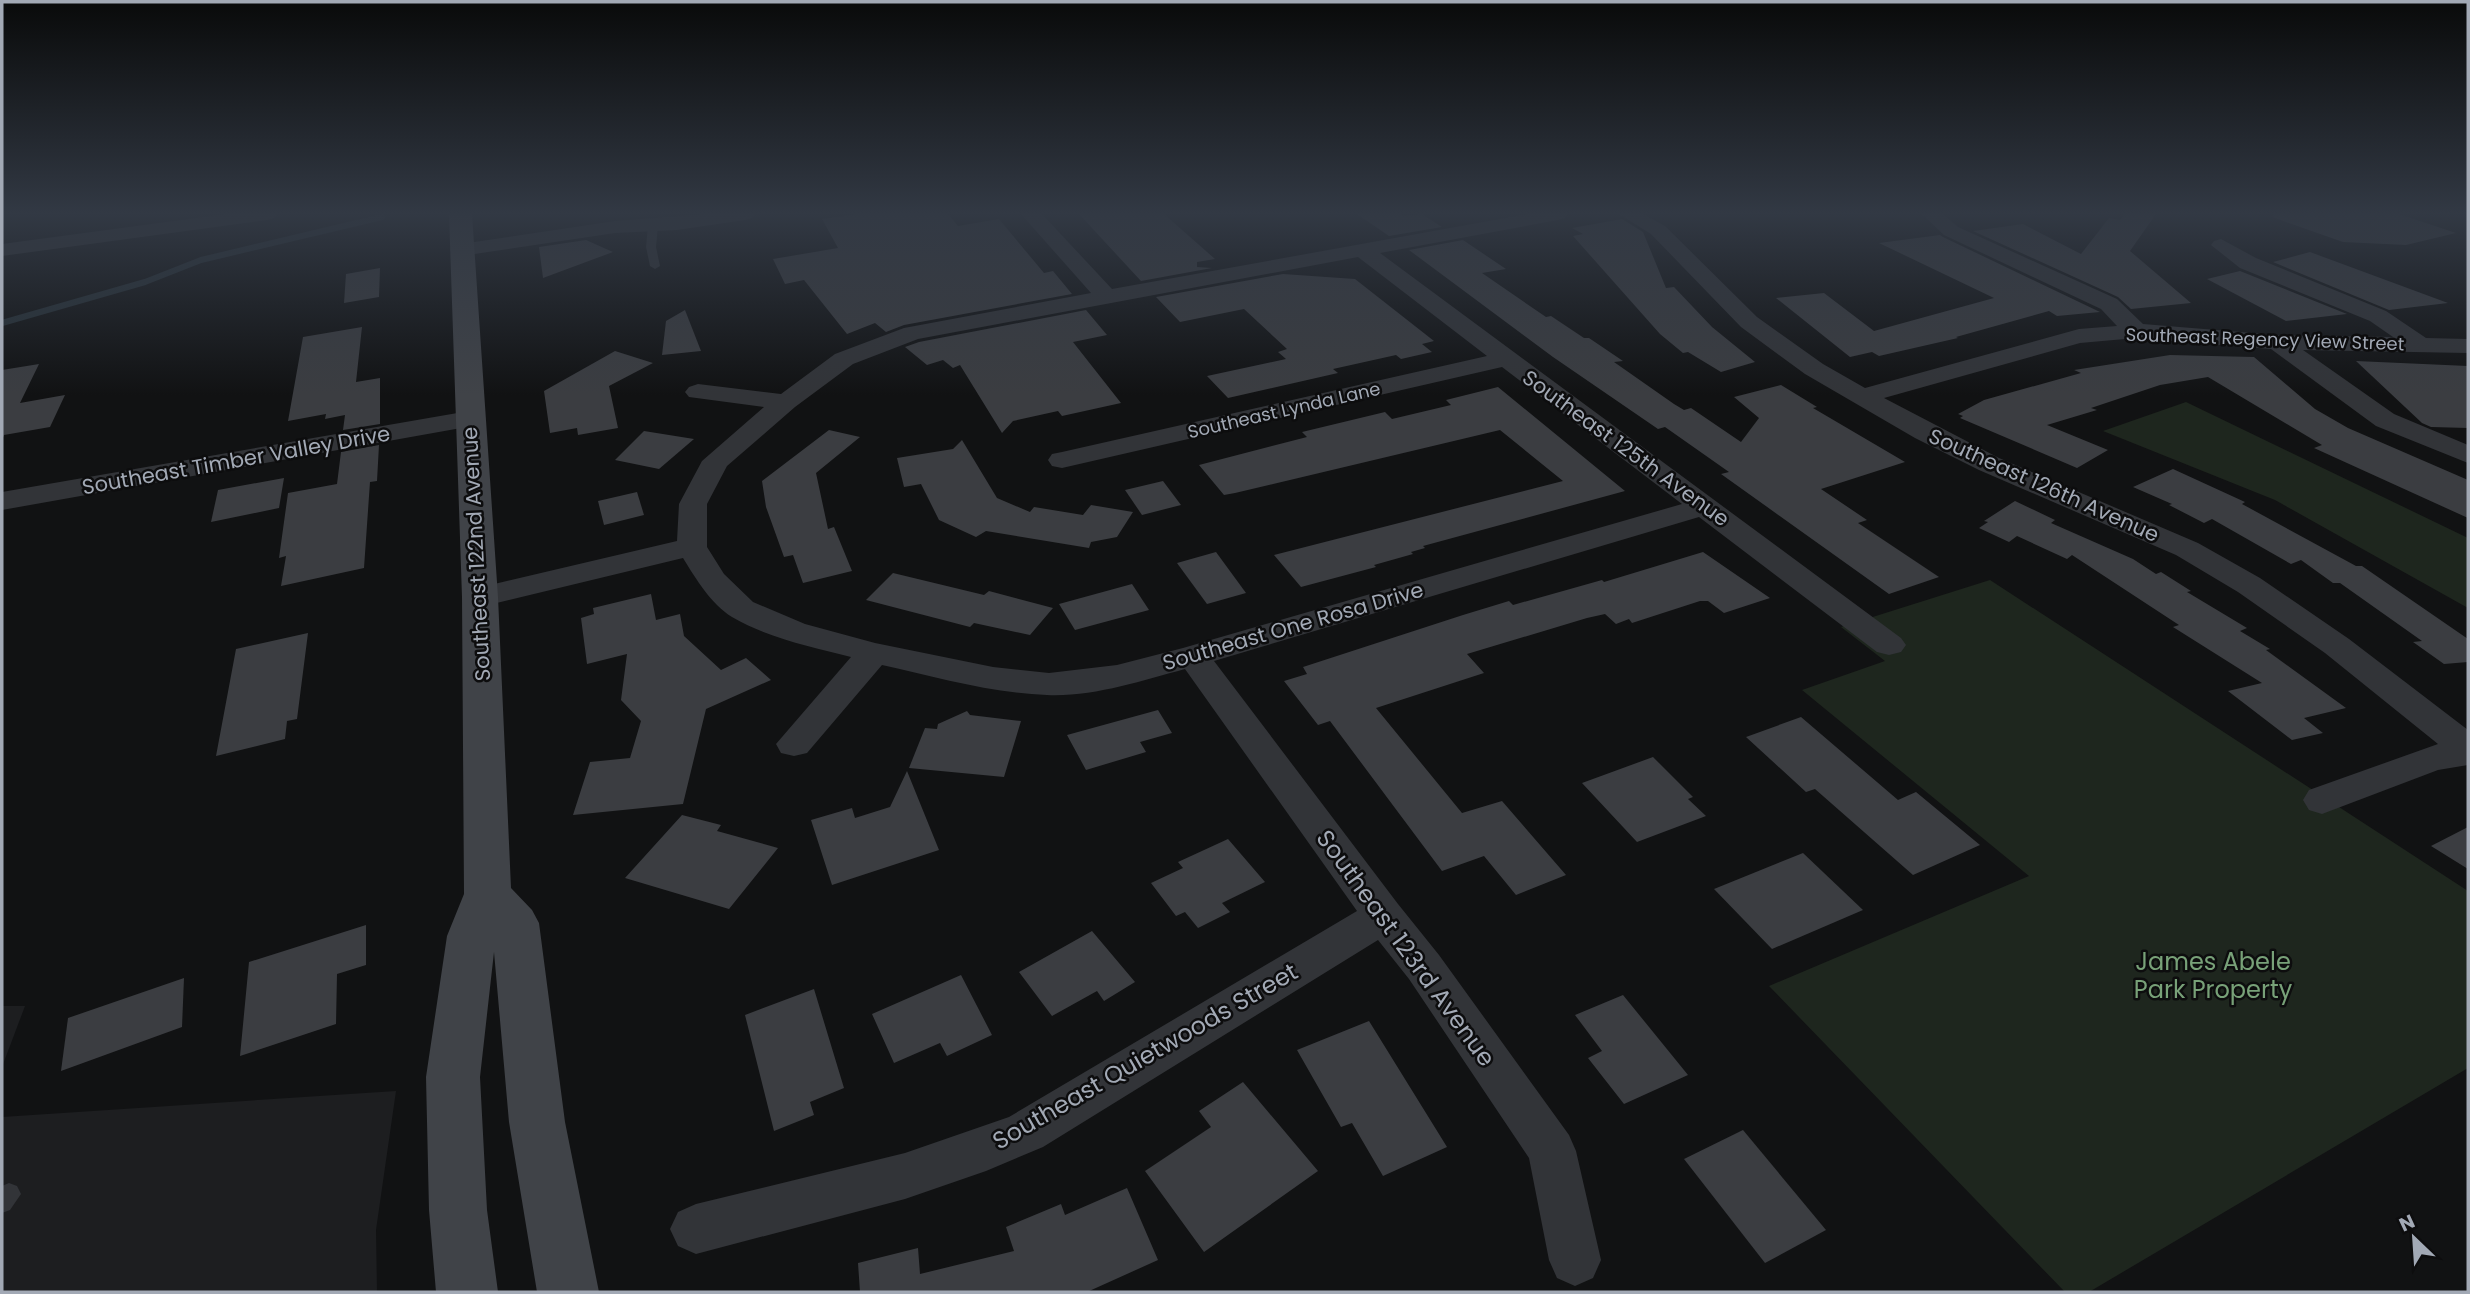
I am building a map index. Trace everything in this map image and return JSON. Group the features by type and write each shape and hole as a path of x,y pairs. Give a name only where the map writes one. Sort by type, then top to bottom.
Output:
{"main road":[{"name":"Southeast 122nd Avenue","path":"462,274 480,597 488,894 471,936 453,1077 458,1210 467,1292"},
{"path":"488,894 515,923 537,1122 568,1292"}],"street":[{"path":"1087,274 1107,296"},
{"path":"480,597 692,547 693,504 716,461 786,402 844,359 900,337 1230,274"},
{"name":"Southeast 125th Avenue","path":"1394,274 1889,645"},
{"name":"Southeast 126th Avenue","path":"1702,274 1749,322 1814,369 1860,397 1989,464 2187,549 2249,584 2337,646 2468,750"},
{"path":"2045,274 2109,304 2136,331"},
{"path":"2276,274 2378,316 2420,345"},
{"name":"Southeast Regency View Street","path":"1860,397 2079,336 2136,331 2277,342 2468,346"},
{"path":"2277,342 2385,420 2468,455"},
{"name":"Southeast Lynda Lane","path":"1062,460 1506,359"},
{"path":"698,392 786,402"},
{"name":"Southeast Timber Valley Drive","path":"2,501 469,419"},
{"name":"Southeast One Rosa Drive","path":"692,547 712,580 742,609 793,631 874,653 993,678 1049,684 1117,676 1193,656 1705,506"},
{"path":"794,744 874,653"},
{"name":"Southeast 123rd Avenue","path":"1193,656 1383,916 1424,967 1552,1151 1575,1260"},
{"path":"2322,800 2432,758 2468,750"},
{"name":"Southeast Quietwoods Street","path":"696,1229 937,1166 979,1153 1026,1132 1383,916"}],"shaded area":[{"path":"2,1006 25,1006 2,1067"},
{"path":"396,1091 376,1230 377,1292 2,1292 2,1117"}],"green space":[{"path":"2186,402 2468,538 2468,608 2275,500 2103,431"},
{"name":"James Abele Park Property","path":"1990,580 2468,891 2468,1068 2089,1292 2065,1292 1769,986 2029,876 1802,690 1885,661 1841,627"}],"building":[{"path":"346,274 380,274 379,297 344,303"},
{"path":"780,274 1056,274 1072,294 904,325 886,332 875,323 847,334 804,280 785,284"},
{"path":"1135,274 1177,274 1141,281"},
{"path":"1281,274 1355,279 1434,341 1422,344 1432,352 1401,359 1396,355 1333,369 1338,373 1228,398 1207,376 1286,359 1278,352 1287,349 1244,309 1180,322 1156,297"},
{"path":"1442,274 1484,274 1546,317 1551,316 1623,361 1614,362 1674,404 1684,410 1691,408 1741,442 1759,418 1734,397 1781,385 1817,407 1813,408 1905,462 1821,489 1867,520 1858,523 1939,577 1889,594 1721,474 1729,472 1665,427 1658,429 1553,357"},
{"path":"1607,274 1660,274 1666,288 1674,287 1712,327 1755,362 1721,372 1688,352 1683,353 1660,334"},
{"path":"1945,274 2022,274 2100,312 2057,316 2049,311 1956,337 1958,338 1879,356 1872,352 1850,357 1776,298 1824,293 1874,331 1994,298"},
{"path":"2068,274 2157,274 2191,303 2131,309 2118,297"},
{"path":"2226,274 2248,274 2347,314 2286,321 2207,279"},
{"path":"2303,274 2371,274 2448,303 2389,310"},
{"path":"685,310 701,351 662,355 666,321"},
{"path":"1086,310 1107,335 1073,342 1121,403 1062,416 1058,411 1013,421 1002,433 960,365 953,368 943,360 927,365 905,347 919,342"},
{"path":"362,327 356,382 380,378 380,424 343,430 345,415 325,419 326,414 288,421 303,337"},
{"path":"615,351 653,363 609,386 618,428 578,435 577,428 550,433 544,391"},
{"path":"2170,355 2254,357 2315,409 2348,428 2468,480 2468,518 2314,448 2322,445 2208,377 2160,385 2091,408 2097,410 2047,425 2108,450 2077,468 1960,418 1963,416 1958,414 1984,400 2081,373 2074,370"},
{"path":"2356,361 2468,366 2468,428 2431,427 2422,423"},
{"path":"39,364 20,403 65,395 50,427 4,435 2,440 2,370"},
{"path":"1498,387 1625,491 1423,546 1425,548 1411,552 1413,554 1374,565 1376,567 1301,587 1274,555 1563,481 1500,430 1224,495 1199,465 1307,437 1302,432 1385,412 1392,419 1451,405 1446,400"},
{"path":"829,430 860,437 816,473 828,529 834,527 852,571 803,583 793,555 784,557 766,507 762,481"},
{"path":"644,431 694,439 659,469 615,460"},
{"path":"962,440 997,498 1030,512 1034,507 1083,515 1091,505 1133,512 1117,537 1091,542 1089,548 986,531 976,537 939,520 921,484 904,487 897,458 953,449"},
{"path":"379,445 377,481 370,482 364,568 281,586 286,556 279,558 288,493 337,484 341,452"},
{"path":"2173,469 2245,502 2242,504 2356,566 2362,566 2468,639 2468,662 2444,664 2413,642 2422,641 2340,583 2333,583 2301,560 2291,564 2212,519 2204,523 2169,505 2172,504 2133,487"},
{"path":"284,478 279,508 211,522 218,490"},
{"path":"1163,481 1181,505 1142,515 1125,490"},
{"path":"637,492 644,515 604,525 598,501"},
{"path":"2015,501 2055,520 2051,523 2133,559 2156,574 2161,572 2191,591 2187,592 2247,628 2240,631 2270,649 2266,650 2346,708 2304,718 2323,733 2292,740 2228,691 2262,683 2173,627 2179,625 2072,555 2067,559 2017,536 2009,542 1979,528 1988,522 1984,521"},
{"path":"1216,552 1246,593 1207,604 1177,563"},
{"path":"1703,552 1770,598 1724,613 1708,601 1700,601 1632,623 1629,619 1616,624 1605,614 1587,618 1467,654 1484,673 1376,708 1462,813 1502,801 1566,875 1516,895 1484,856 1442,871 1330,721 1318,725 1284,681 1307,674 1303,667 1463,615 1509,601 1513,605 1602,580 1604,582"},
{"path":"893,573 984,595 989,591 1053,608 1030,635 974,623 970,627 866,600"},
{"path":"1132,584 1149,610 1075,630 1059,604"},
{"path":"651,594 656,620 680,614 684,636 721,670 746,658 771,680 706,709 683,804 573,815 590,762 630,758 641,721 621,700 627,654 587,664 581,618 594,614 593,608"},
{"path":"308,633 297,719 287,721 285,739 216,756 236,649"},
{"path":"1158,710 1172,733 1140,742 1146,752 1086,770 1067,735"},
{"path":"967,711 970,715 1021,721 1004,777 909,768 925,728 937,729 938,724"},
{"path":"1801,717 1898,800 1916,792 1980,845 1913,875 1815,789 1806,792 1746,737"},
{"path":"1653,757 1693,797 1688,799 1706,816 1637,842 1582,783"},
{"path":"907,771 939,850 832,885 811,820 852,808 855,818 890,807"},
{"path":"682,815 721,825 717,831 778,848 729,909 625,878"},
{"path":"2468,827 2468,869 2431,846"},
{"path":"1228,839 1265,882 1222,903 1230,912 1198,928 1185,912 1176,916 1151,883 1183,868 1178,862"},
{"path":"1803,853 1863,910 1772,949 1714,889"},
{"path":"366,925 366,965 337,974 336,1024 240,1056 249,962"},
{"path":"1092,931 1135,982 1104,1001 1097,991 1052,1016 1019,972"},
{"path":"961,975 992,1035 947,1056 940,1043 894,1063 872,1014"},
{"path":"184,978 182,1027 61,1071 68,1018"},
{"path":"814,989 844,1088 810,1102 814,1115 774,1131 745,1015"},
{"path":"1623,995 1688,1075 1624,1104 1588,1058 1602,1051 1575,1015"},
{"path":"1369,1021 1447,1147 1383,1176 1352,1123 1341,1127 1297,1050"},
{"path":"1243,1082 1318,1171 1204,1252 1145,1171 1211,1127 1199,1111"},
{"path":"1743,1130 1826,1230 1765,1263 1684,1159"},
{"path":"1127,1188 1158,1260 1087,1292 860,1292 858,1263 918,1248 920,1274 1014,1251 1006,1227 1061,1204 1065,1215"}],"waterway":[{"path":"2,323 164,274"}]}
